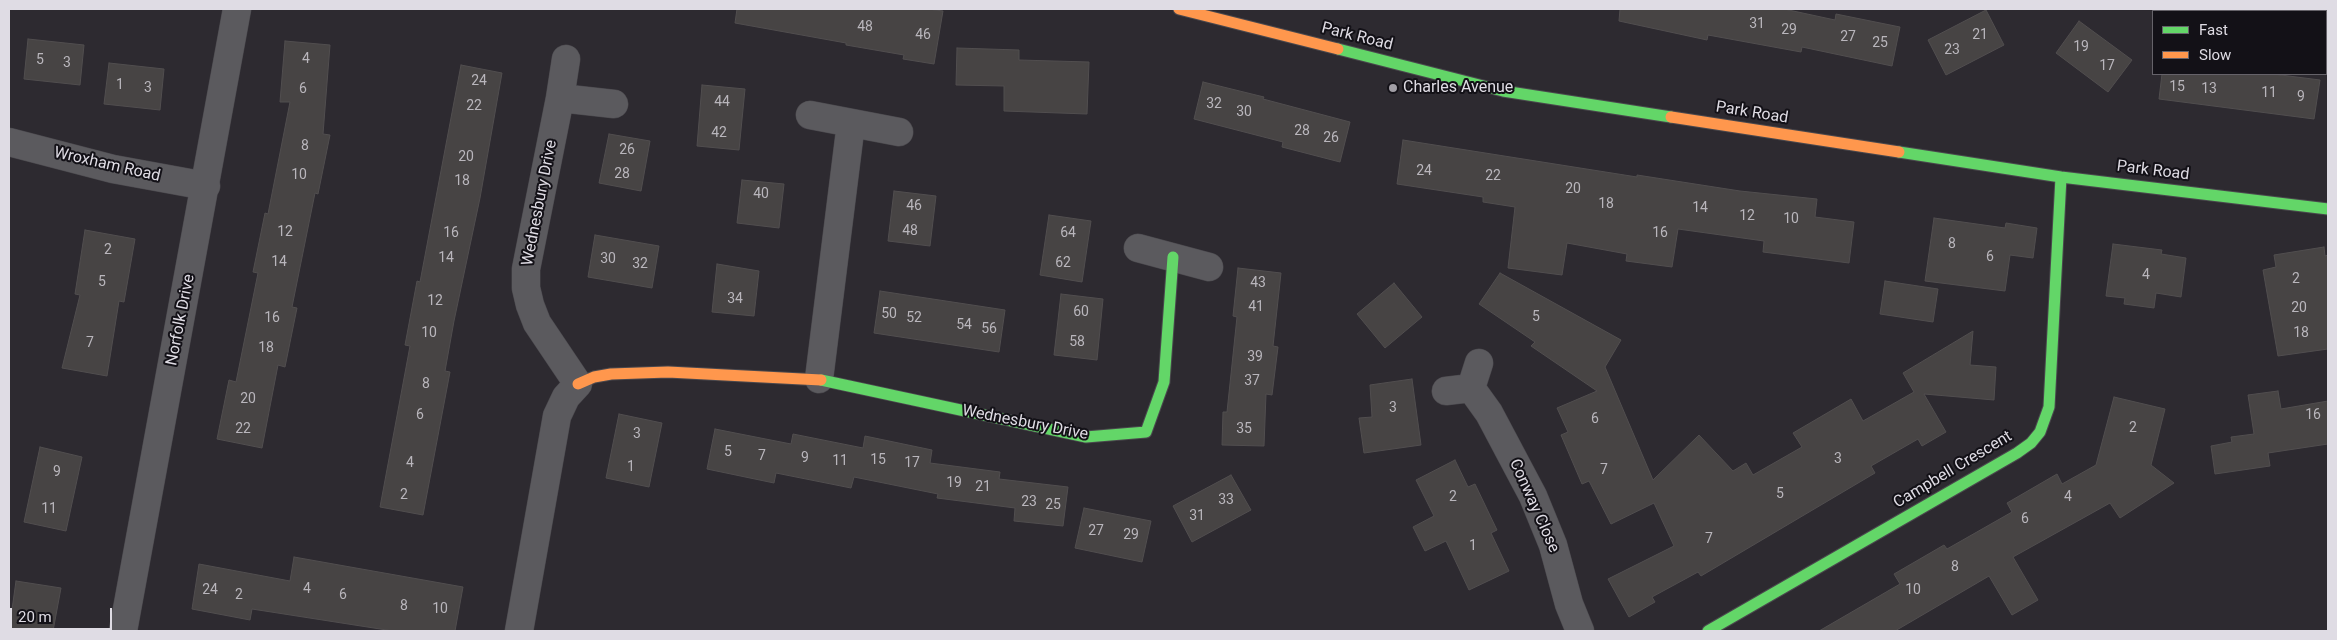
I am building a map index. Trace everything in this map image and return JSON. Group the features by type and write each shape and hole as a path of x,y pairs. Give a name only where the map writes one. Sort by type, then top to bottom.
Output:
{"street":[{"name":"Norfolk Drive","path":"123,631 237,9"},
{"name":"Park Road","path":"1179,9 1503,91 2061,176 2328,209"},
{"name":"Wednesbury Drive","path":"566,59 526,269 526,288 530,305 538,323 578,384 594,377 611,374 659,372 819,379 1086,437 1146,432 1164,382 1173,257"},
{"path":"560,98 614,104"},
{"path":"810,115 899,132"},
{"path":"819,379 851,123"},
{"name":"Wroxham Road","path":"9,142 113,169 206,186"},
{"name":"Campbell Crescent","path":"1708,631 2017,453 2031,443 2040,432 2049,407 2061,176"},
{"path":"1138,248 1209,267"},
{"name":"Conway Close","path":"1465,381 1489,413 1533,496 1554,545 1569,604 1580,631"},
{"path":"519,631 558,416 566,397 578,384"}],"building":[{"path":"737,9 928,9 943,11 934,64 903,59 904,55 846,45 846,43 735,23"},
{"path":"1620,9 1784,9 1835,20 1836,14 1900,27 1892,66 1802,47 1801,52 1708,35 1707,40 1619,21"},
{"path":"1986,10 2004,45 1946,75 1928,40"},
{"path":"2079,21 2132,60 2108,92 2056,53"},
{"path":"28,39 84,45 80,85 24,79"},
{"path":"285,41 330,45 323,134 330,135 318,194 315,193 292,307 297,308 285,367 278,365 262,448 217,439 229,380 236,382 258,273 253,272 265,213 268,214 290,102 280,102"},
{"path":"957,48 1019,50 1019,60 1089,62 1087,114 1004,111 1004,86 956,85"},
{"path":"109,63 164,69 160,110 104,104"},
{"path":"461,65 502,73 480,198 445,371 450,372 423,515 380,507 410,346 405,345 417,281 420,282"},
{"path":"2162,75 2281,75 2320,80 2314,119 2159,99"},
{"path":"1203,82 1264,97 1263,99 1350,122 1340,162 1282,147 1283,142 1194,119"},
{"path":"702,85 745,89 739,150 697,146"},
{"path":"609,134 650,141 641,191 599,183"},
{"path":"1403,140 1637,177 1637,175 1740,191 1817,199 1815,217 1854,222 1849,263 1763,252 1764,241 1678,229 1672,267 1626,261 1627,254 1567,243 1562,275 1508,268 1515,207 1483,202 1483,197 1397,184"},
{"path":"742,180 784,184 779,228 737,223"},
{"path":"894,191 936,196 930,246 888,241"},
{"path":"1049,215 1091,221 1082,282 1040,275"},
{"path":"1934,218 2005,228 2006,223 2037,228 2033,258 2010,255 2005,291 1925,281"},
{"path":"85,230 135,239 124,302 119,301 107,376 62,368 80,295 75,294"},
{"path":"595,235 659,246 652,288 588,277"},
{"path":"2113,244 2162,250 2161,254 2186,258 2181,297 2156,293 2154,308 2124,304 2125,298 2106,296"},
{"path":"2324,247 2325,256 2328,255 2328,349 2278,356 2263,270 2276,267 2274,255"},
{"path":"717,264 759,271 754,316 712,312"},
{"path":"1238,268 1281,273 1273,346 1278,347 1272,395 1266,394 1264,446 1222,445 1223,412 1227,412 1237,317 1233,316"},
{"path":"1500,273 1621,340 1605,367 1653,480 1699,435 1733,471 1746,463 1753,475 1802,447 1793,433 1851,399 1863,421 1914,392 1903,373 1973,331 1970,365 1996,367 1994,400 1924,394 1946,432 1922,446 1918,439 1871,466 1875,473 1701,576 1698,572 1652,597 1655,602 1629,617 1608,579 1674,546 1654,503 1611,524 1589,481 1582,484 1561,435 1568,432 1557,408 1597,391 1531,346 1535,342 1479,304"},
{"path":"1885,281 1938,289 1933,322 1880,314"},
{"path":"1394,283 1422,317 1385,348 1357,314"},
{"path":"880,291 1005,310 999,352 874,333"},
{"path":"1061,294 1103,299 1097,360 1054,355"},
{"path":"1412,379 1421,445 1364,453 1359,418 1372,417 1370,385"},
{"path":"2278,391 2281,409 2328,401 2328,444 2268,453 2270,466 2215,474 2211,446 2232,442 2231,437 2254,434 2248,395"},
{"path":"2114,397 2165,409 2151,465 2174,483 2120,518 2110,503 2013,557 2038,600 2012,615 1989,576 1895,631 1819,631 1900,584 1894,574 1944,545 1947,549 2012,512 2007,503 2057,474 2062,484 2096,465"},
{"path":"619,414 662,423 649,487 606,478"},
{"path":"715,429 791,444 793,434 863,448 865,436 932,450 930,463 1000,472 999,479 1068,487 1063,526 1014,521 1015,508 937,498 938,494 854,477 851,488 776,473 774,483 707,469"},
{"path":"40,447 82,457 66,531 24,522"},
{"path":"1455,460 1468,487 1475,484 1497,530 1491,533 1509,571 1469,590 1446,541 1425,551 1413,527 1434,516 1416,480"},
{"path":"1231,475 1251,510 1192,542 1173,506"},
{"path":"1084,508 1151,521 1142,562 1075,548"},
{"path":"294,557 463,587 455,631 393,631 252,609 250,620 192,609 199,564 290,581"},
{"path":"16,581 61,588 53,631 9,631"}],"traffic: fast":[{"path":"1338,49 1503,91 1671,117"},
{"path":"1899,152 2061,177 2328,209"},
{"path":"1708,631 2017,453 2031,443 2040,432 2049,407 2061,177"},
{"path":"821,380 1086,437 1146,432 1164,382 1173,257"}],"traffic: slow":[{"path":"1179,9 1338,49"},
{"path":"1671,117 1899,152"},
{"path":"578,384 594,377 611,374 668,372 821,380"}],"place":[{"name":"Charles Avenue","path":"1393,88"}]}
